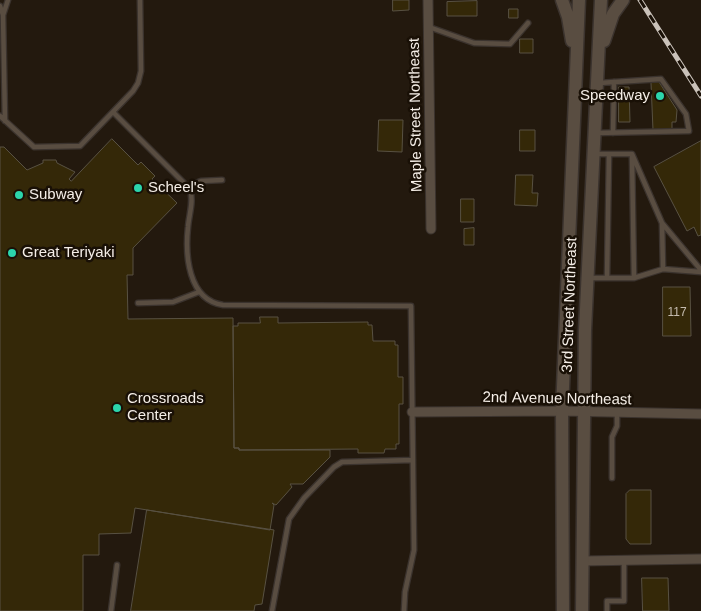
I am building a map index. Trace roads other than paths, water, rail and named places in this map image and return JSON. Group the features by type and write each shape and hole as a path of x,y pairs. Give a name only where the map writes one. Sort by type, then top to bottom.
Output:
{"main road":[{"path":"562,0 568,17 572,41 576,122"},
{"name":"3rd Street Northeast","path":"563,611 562,411 576,122 579,0"},
{"name":"3rd Street Northeast","path":"582,611 582,413 601,0"},
{"path":"598,83 608,27 615,9 623,0"}],"street":[{"name":"Maple Street Northeast","path":"428,0 431,229"},
{"name":"2nd Avenue Northeast","path":"412,412 562,411 582,413 701,414"},
{"path":"582,561 701,559"}],"lane":[{"path":"3,15 8,0"},
{"path":"0,116 34,148 80,146 133,91 140,79 140,0"},
{"path":"0,6 3,15 5,120"},
{"path":"429,27 474,43 510,44 528,23"},
{"path":"595,134 689,131 686,114 661,79 598,83"},
{"path":"613,133 614,82"},
{"path":"113,112 188,186 192,202 188,231 188,255 192,276 199,292 209,301 223,305 411,306 414,550 405,592 404,611"},
{"path":"594,154 632,154"},
{"path":"607,278 609,154"},
{"path":"632,154 662,223 701,271"},
{"path":"632,154 634,278"},
{"path":"188,186 201,181 222,180"},
{"path":"662,223 663,269"},
{"path":"587,278 634,278 663,269 701,271"},
{"path":"138,303 173,302 199,292"},
{"path":"612,478 612,437 617,426 618,413"},
{"path":"272,611 289,519 307,494 342,462 413,460"},
{"path":"607,611 607,601 624,601 624,560"},
{"path":"110,611 117,565"}],"railway":[{"path":"640,0 701,96"}],"place":[{"name":"Speedway","path":"660,96"},
{"name":"Scheel's","path":"138,188"},
{"name":"Subway","path":"19,195"},
{"name":"Great Teriyaki","path":"12,253"},
{"name":"Crossroads Center","path":"117,408"}]}
